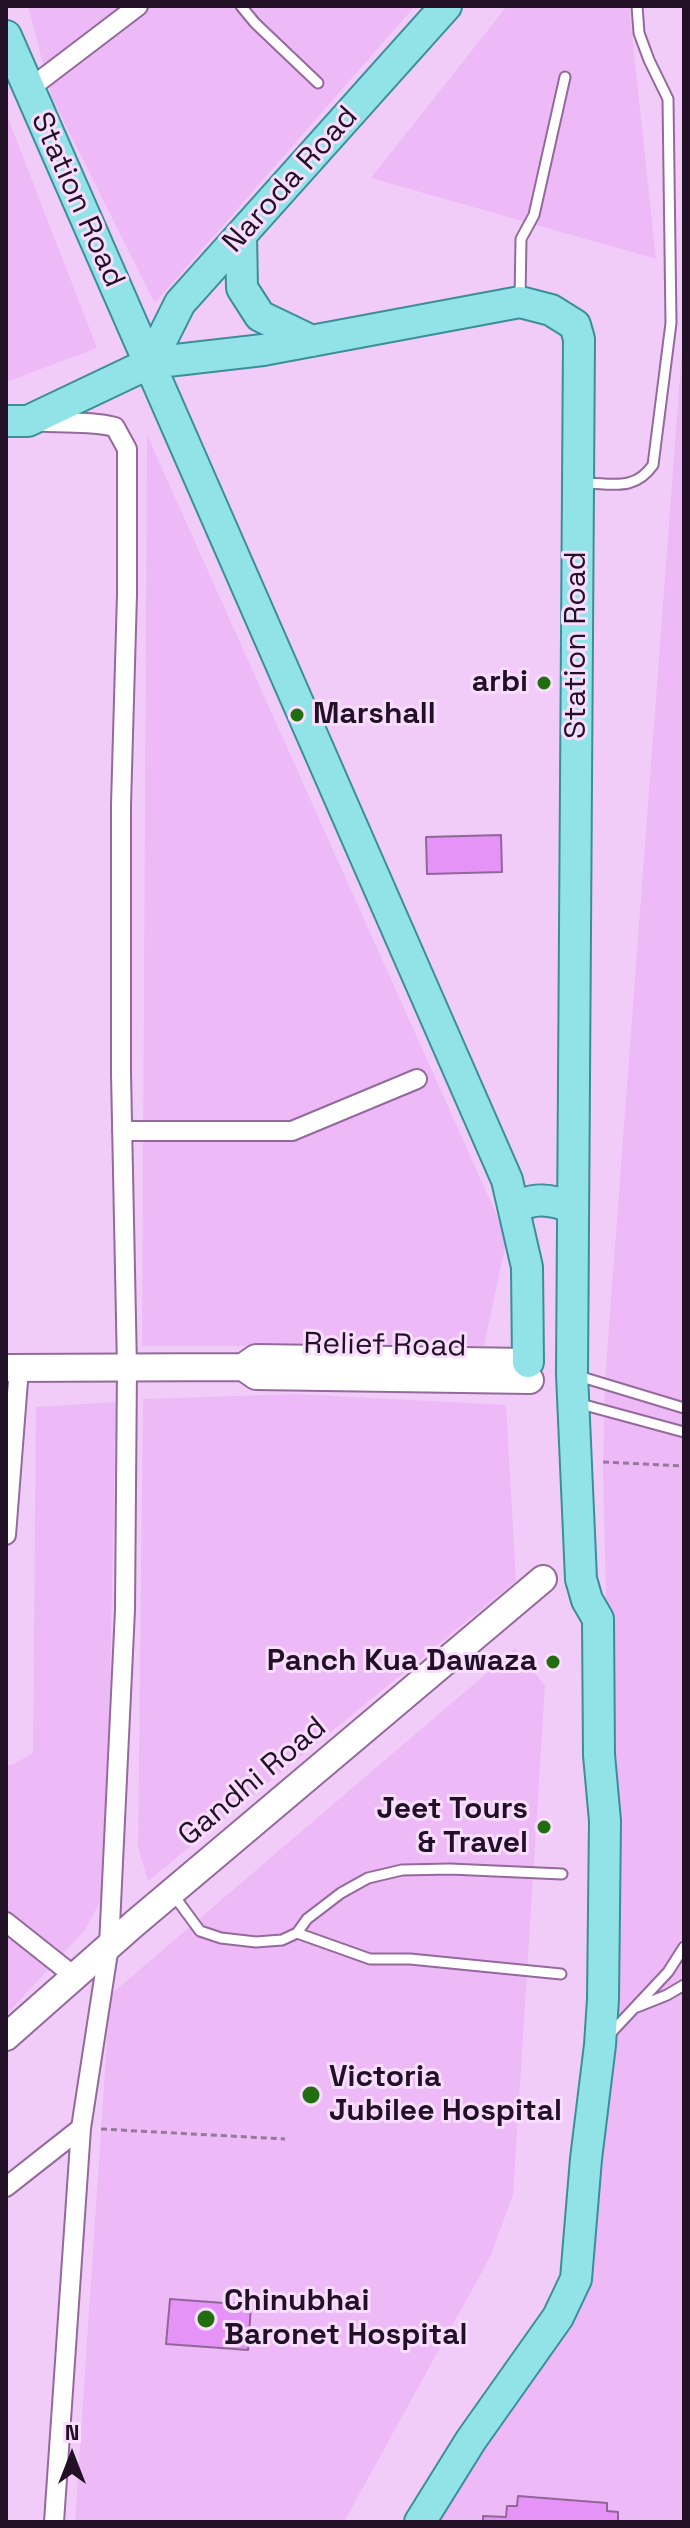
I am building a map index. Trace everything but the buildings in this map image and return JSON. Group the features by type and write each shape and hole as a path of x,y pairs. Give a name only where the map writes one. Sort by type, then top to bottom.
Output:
{"main road":[{"name":"Naroda Road","path":"150,363 180,303 446,6"},
{"name":"Station Road","path":"6,36 507,1180 527,1267 529,1371"},
{"path":"241,235 242,288 260,316 312,341"},
{"path":"116,288 146,306 180,303"},
{"name":"Station Road","path":"150,363 263,350 520,302 551,310 575,325 579,339 573,1388 581,1579 587,1600 598,1619 599,1755 605,1847 600,2045 576,2279 558,2317 471,2440 420,2522"},
{"path":"17,421 150,363"},
{"path":"514,1211 525,1203 548,1200 573,1208"},
{"name":"Relief Road","path":"13,1368 243,1367 256,1358 529,1371"},
{"name":"Gandhi Road","path":"6,2037 172,1892 543,1579"}],"street":[{"path":"29,89 138,6"},
{"path":"17,421 63,424 94,422 115,427 127,449 127,594 121,805 122,1131 127,1368 125,1610 109,1946 81,2128 54,2522"},
{"path":"122,1131 292,1131 417,1079"},
{"path":"6,1535 13,1368"},
{"path":"6,1922 74,1976"},
{"path":"6,2187 81,2128"}],"lane":[{"path":"241,6 318,83"},
{"path":"578,483 634,484 646,475 653,465 663,390 671,323 668,99 639,33 637,6"},
{"path":"520,302 521,239 534,215 565,77"},
{"path":"573,1388 684,1408"},
{"path":"573,1388 684,1432"},
{"path":"172,1892 200,1931 221,1938 256,1942 282,1940 297,1933 307,1919 341,1893 368,1878 402,1870 562,1874"},
{"path":"297,1933 370,1959 410,1959 561,1974"},
{"path":"600,2045 668,1972 684,1947"},
{"path":"635,2007 684,1985"}],"path":[{"path":"603,1462 684,1466"},
{"path":"81,2128 285,2139"}],"shaded area":[{"path":"28,6 415,6 155,303 52,98"},
{"path":"507,6 629,6 656,259 371,178"},
{"path":"6,113 97,348 6,382"},
{"path":"684,323 684,2522 434,2522 581,2301 613,1879 603,1472 605,1380"},
{"path":"147,435 507,1238 484,1346 142,1346"},
{"path":"296,1394 506,1405 516,1581 148,1881 138,1847 143,1399"},
{"path":"116,1402 106,1867 100,1902 85,1930 6,2015 6,1765 12,1765 33,1753 36,1407"},
{"name":"Victoria Jubilee Hospital","path":"515,1649 545,1686 513,2195 490,2257 344,2522 75,2522 110,1995"}],"place":[{"name":"arbi","path":"544,683"},
{"name":"Marshall","path":"297,715"},
{"name":"Panch Kua Dawaza","path":"553,1662"},
{"name":"Jeet Tours & Travel","path":"544,1827"},
{"name":"Victoria Jubilee Hospital","path":"311,2095"},
{"name":"Chinubhai Baronet Hospital","path":"206,2319"}]}
